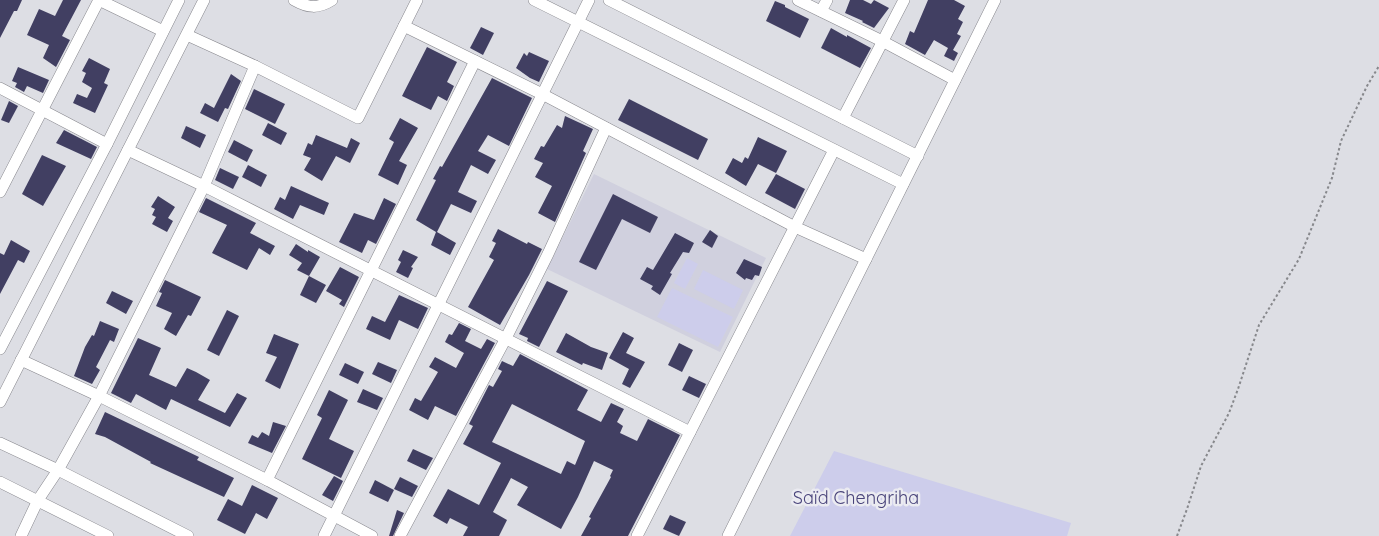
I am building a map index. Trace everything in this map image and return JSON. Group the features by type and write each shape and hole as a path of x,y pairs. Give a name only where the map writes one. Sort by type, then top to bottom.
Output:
{"street":[{"path":"0,192 99,0 163,31"},
{"path":"0,349 107,144 178,0"},
{"path":"0,402 204,0"},
{"path":"294,0 313,7 323,6 332,0"},
{"path":"187,34 358,118 417,0"},
{"path":"534,0 903,184"},
{"path":"324,536 589,0"},
{"path":"609,0 918,156"},
{"path":"798,0 955,80"},
{"path":"821,12 827,0"},
{"path":"843,118 904,0"},
{"path":"728,536 995,0"},
{"path":"404,26 542,94 795,227 866,259"},
{"path":"267,480 475,61"},
{"path":"21,536 38,500 58,470 99,396 204,186 255,66"},
{"path":"0,88 107,144"},
{"path":"400,536 506,338 548,254 606,128"},
{"path":"128,150 204,186 690,432"},
{"path":"637,536 834,150"},
{"path":"21,360 99,396 267,480 372,536"},
{"path":"0,443 58,470 188,536"},
{"path":"0,482 108,536"}],"path":[{"path":"1177,536 1201,466 1238,389 1259,325 1299,258 1332,178 1341,142 1367,86 1379,66"}],"shaded area":[{"path":"594,174 766,258 720,352 547,269"}],"green space":[{"path":"687,258 698,264 685,289 674,283"},
{"path":"703,270 743,290 734,309 694,289"},
{"path":"672,288 733,317 718,347 657,317"},
{"name":"Saïd Chengriha","path":"834,451 1071,523 1067,536 790,536"}],"building":[{"path":"0,0 22,0 0,38"},
{"path":"63,0 81,0 62,36 70,40 56,67 43,58 49,45 27,35 39,9 55,16"},
{"path":"850,0 863,0 871,4 874,0 889,8 874,28 845,13"},
{"path":"928,0 954,0 965,6 958,19 963,22 957,34 961,36 953,50 958,53 954,61 944,56 948,48 934,40 925,55 905,44 910,31 914,33"},
{"path":"775,1 809,19 800,38 766,21"},
{"path":"481,27 494,33 483,55 470,48"},
{"path":"831,28 871,48 860,68 821,48"},
{"path":"427,47 457,62 447,82 454,86 447,101 438,96 431,110 402,96"},
{"path":"529,52 549,61 539,82 516,68 524,53 527,56"},
{"path":"89,58 110,69 104,83 108,85 95,113 73,103 77,94 87,98 92,88 82,82 86,73 82,71"},
{"path":"18,67 49,80 43,93 27,86 24,92 15,87 17,83 12,81"},
{"path":"231,74 241,81 228,109 225,108 218,122 200,113 205,103 214,108"},
{"path":"492,78 532,98 509,146 488,135 478,151 496,160 488,174 471,165 458,192 477,201 471,213 451,204 437,232 456,243 450,255 431,245 436,232 416,220 436,180 433,179 440,166 442,167"},
{"path":"254,89 285,104 275,124 245,109"},
{"path":"629,99 708,139 698,160 618,120"},
{"path":"9,101 18,106 9,123 1,120"},
{"path":"565,116 593,129 583,151 586,153 555,222 538,213 552,186 535,177 543,163 534,159 541,146 544,147 557,125 562,128"},
{"path":"400,118 418,128 399,161 407,165 398,185 378,175 394,142 389,139"},
{"path":"268,123 287,133 281,145 262,135"},
{"path":"186,126 206,135 200,148 181,138"},
{"path":"64,130 97,147 91,159 56,143"},
{"path":"316,135 347,148 351,138 360,143 350,163 336,156 322,181 304,170 311,158 303,155 308,143 312,145"},
{"path":"758,137 787,151 776,173 758,164 746,186 725,173 733,158 742,163 745,157 748,159"},
{"path":"234,140 253,150 247,162 228,152"},
{"path":"42,155 66,166 43,206 22,194"},
{"path":"248,165 267,175 261,187 242,177"},
{"path":"220,168 239,177 233,189 215,180"},
{"path":"776,174 805,189 795,209 765,193"},
{"path":"291,186 329,203 324,215 300,205 293,219 274,209 280,197 285,200"},
{"path":"613,194 658,217 650,233 622,219 596,270 579,262"},
{"path":"158,196 175,207 168,218 173,221 167,232 152,224 156,217 152,215 155,209 151,207"},
{"path":"206,198 256,223 250,233 275,246 270,255 259,248 247,270 212,253 227,225 199,212"},
{"path":"384,198 396,204 376,244 368,240 362,253 339,242 354,213 374,220"},
{"path":"498,229 527,244 528,242 542,249 500,325 468,307 494,260 489,257 496,243 492,241"},
{"path":"710,230 718,236 712,248 702,242"},
{"path":"675,233 694,243 689,253 683,252 670,273 672,274 660,295 651,289 653,286 640,279 647,267 653,270"},
{"path":"11,240 30,251 24,263 18,260 0,294 0,253 4,255"},
{"path":"296,244 320,257 309,276 297,270 302,263 289,255"},
{"path":"403,250 418,257 411,267 413,268 408,278 396,272 401,262 398,260"},
{"path":"744,259 762,267 759,276 755,275 752,280 746,278 745,280 736,273"},
{"path":"340,267 359,277 344,307 339,304 342,300 326,291"},
{"path":"309,276 326,285 316,303 300,295"},
{"path":"165,280 201,297 191,316 188,315 176,336 164,329 172,313 156,306 162,293 159,292"},
{"path":"547,281 568,291 539,347 527,341 528,338 519,334"},
{"path":"112,291 133,301 126,314 106,303"},
{"path":"399,295 428,308 418,329 399,320 390,340 366,329 372,316 385,322"},
{"path":"227,310 239,316 219,356 207,350"},
{"path":"100,321 119,329 114,342 110,340 96,367 100,370 92,384 74,376 85,347 92,335 94,336"},
{"path":"459,323 471,329 465,341 481,349 487,339 495,343 456,416 435,406 428,420 409,410 415,398 421,401 438,372 429,367 435,357 456,368 464,353 445,342 449,334 452,335"},
{"path":"623,332 634,338 626,353 645,362 630,388 622,384 629,369 609,358"},
{"path":"566,333 591,347 608,353 602,370 583,363 582,365 556,352"},
{"path":"274,334 299,344 280,389 265,381 277,357 266,353"},
{"path":"138,338 161,348 149,375 176,387 187,368 196,372 210,380 198,400 225,413 237,393 247,398 230,427 171,399 166,410 136,394 131,403 111,393"},
{"path":"679,343 693,350 682,372 668,365"},
{"path":"520,354 588,390 577,410 601,422 611,403 624,409 617,422 623,426 620,433 637,441 648,419 680,435 628,536 581,536 613,470 594,461 561,529 517,505 528,487 511,478 493,512 507,520 499,536 463,536 468,527 450,518 447,524 433,516 448,489 479,505 501,463 463,444 473,426 469,424 489,385 493,387 502,371 498,369 502,361 513,366","holes":["512,404 585,441 575,465 567,461 561,474 492,442"]},
{"path":"378,362 397,370 391,383 372,374"},
{"path":"345,363 364,372 358,384 339,375"},
{"path":"689,376 706,384 699,398 682,390"},
{"path":"363,389 383,398 377,410 357,402"},
{"path":"329,390 348,400 329,439 354,451 341,478 302,459 322,418 317,415"},
{"path":"105,412 199,457 197,460 234,478 224,497 150,463 105,437 95,434"},
{"path":"273,422 286,426 272,453 248,443 252,435 258,438 262,432 269,436"},
{"path":"413,449 433,458 426,470 407,461"},
{"path":"334,476 343,481 333,501 322,495"},
{"path":"400,477 418,486 412,497 394,489"},
{"path":"375,480 394,490 388,502 369,493"},
{"path":"252,485 278,498 267,519 256,513 245,534 217,520 228,499 242,506"},
{"path":"397,510 404,513 393,536 389,536"},
{"path":"670,515 686,522 679,536 663,529"}]}
